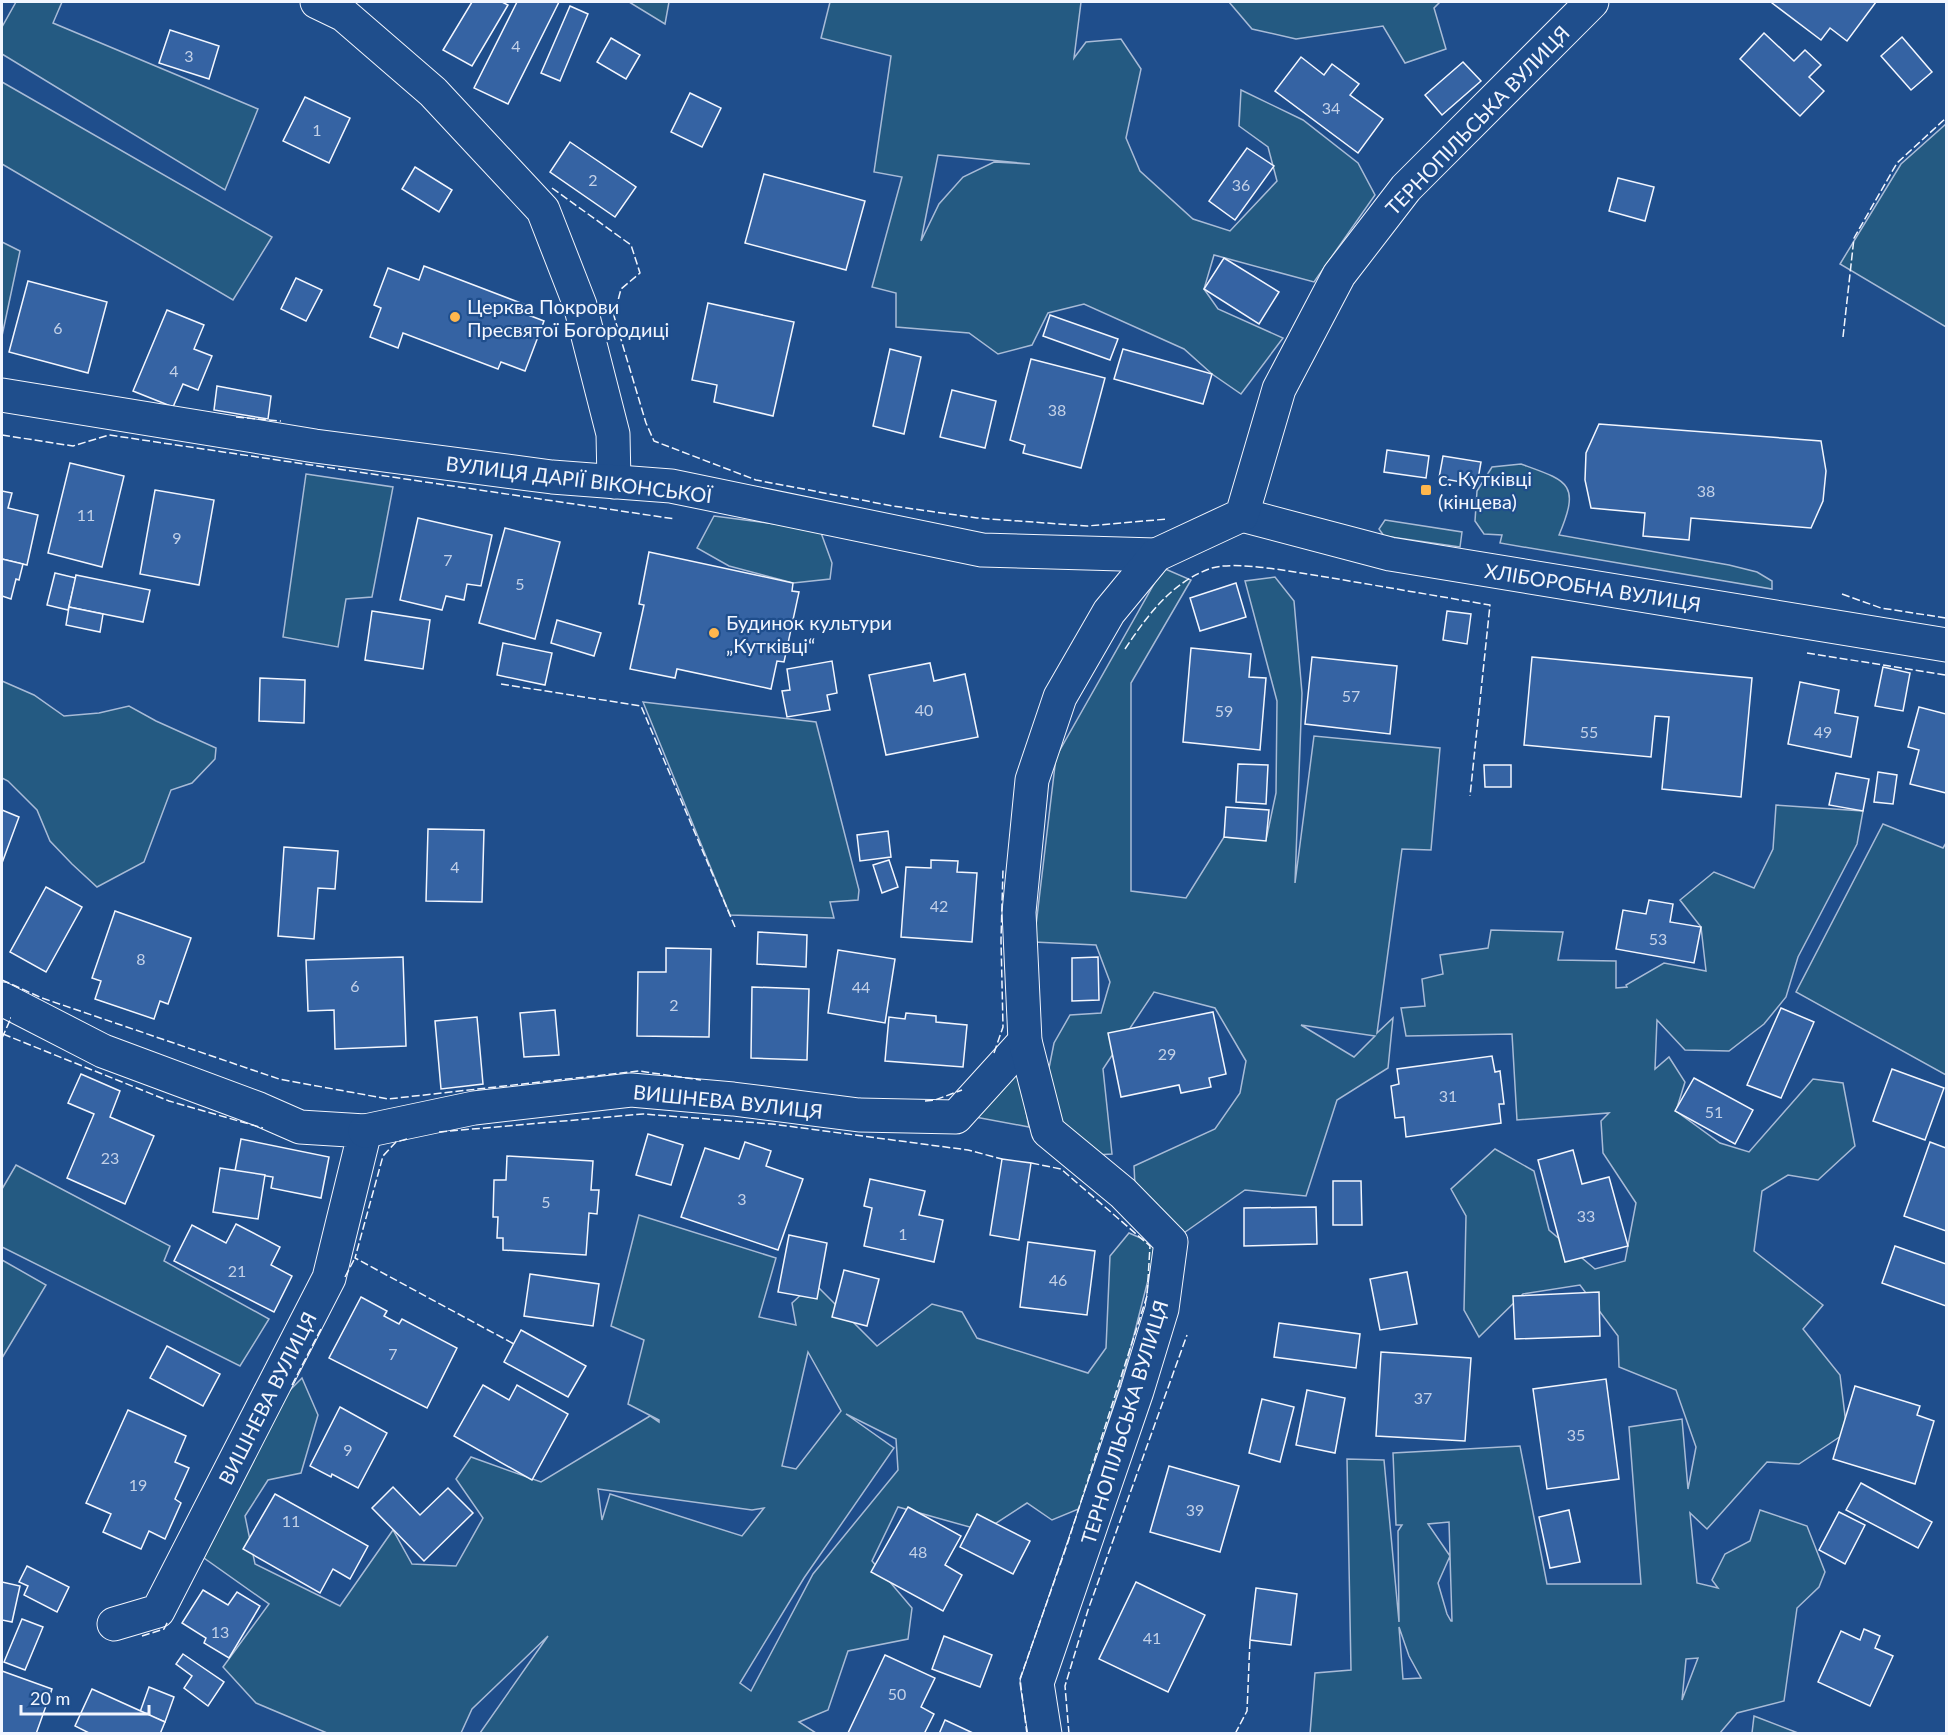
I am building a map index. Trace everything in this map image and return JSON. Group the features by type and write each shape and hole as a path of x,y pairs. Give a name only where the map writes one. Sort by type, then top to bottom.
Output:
{"street":[{"path":"316,2 344,15 433,92 543,210 580,305 613,434 614,482"},
{"name":"ТЕРНОПІЛЬСЬКА ВУЛИЦЯ","path":"1045,1734 1037,1683 1137,1391 1162,1309 1171,1242 1123,1193 1048,1131 1025,1041 1019,912 1032,780 1060,697 1109,612 1156,555 1242,515 1279,389 1339,275 1406,188 1592,2"},
{"name":"ВУЛИЦЯ ДАРІЇ ВІКОНСЬКОЇ","path":"2,395 315,446 552,477 671,486 982,550 1156,555"},
{"name":"ХЛІБОРОБНА ВУЛИЦЯ","path":"1242,515 1390,554 1947,645"},
{"name":"ВИШНЕВА ВУЛИЦЯ","path":"2,999 104,1051 300,1127 365,1131 474,1108 631,1090 733,1099 859,1115 956,1117 1025,1041"},
{"name":"ВИШНЕВА ВУЛИЦЯ","path":"114,1624 158,1611 324,1288 329,1278 365,1131"}],"shaded area":[{"path":"16,2 62,2 53,23 258,109 225,190 2,54 2,27"},
{"path":"629,2 669,2 665,24"},
{"path":"830,2 1081,2 1074,58 1086,42 1121,39 1141,69 1126,138 1140,171 1193,219 1230,231 1277,181 1268,147 1239,126 1241,90 1303,120 1358,163 1375,195 1314,282 1214,255 1204,289 1218,309 1283,338 1241,394 1212,374 1184,349 1084,304 1048,313 1032,345 998,354 969,333 896,327 896,293 872,287 902,177 874,172 891,56 821,38","holes":["938,155 1030,164 994,162 963,177 939,204 921,241"]},
{"path":"1229,2 1440,2 1434,8 1446,49 1405,63 1383,26 1296,39 1252,29"},
{"path":"2,82 272,237 233,300 2,164"},
{"path":"1946,124 1946,327 1840,264 1901,164"},
{"path":"2,242 20,251 2,336"},
{"path":"1521,464 1550,475 1566,486 1569,504 1559,535 1757,572 1772,581 1772,589 1500,543 1502,535 1484,534 1475,521 1477,491 1492,467"},
{"path":"306,474 393,487 372,597 346,599 338,647 283,637"},
{"path":"714,516 820,530 832,563 830,579 793,583 729,566 697,548"},
{"path":"1385,520 1462,532 1460,547 1384,536 1379,529"},
{"path":"1163,568 1191,580 1131,683 1131,891 1186,898 1224,837 1266,840 1276,793 1277,701 1245,581 1275,577 1294,601 1302,693 1295,883 1314,736 1440,748 1431,850 1402,849 1377,1033 1393,1018 1388,1068 1337,1100 1306,1196 1245,1190 1171,1242 1137,1227 1134,1166 1215,1129 1240,1093 1246,1061 1215,1008 1154,992 1103,1069 1112,1154 1080,1156 1057,1134 1048,1073 1054,1043 1070,1015 1101,1013 1110,982 1096,945 1034,942 1056,757","holes":["1301,1025 1375,1036 1354,1057"]},
{"path":"2,681 34,695 64,716 99,713 129,706 216,748 215,759 192,783 171,790 144,862 97,887 50,841 37,810 8,781 2,778"},
{"path":"643,702 816,722 859,890 858,900 830,902 834,918 730,915"},
{"path":"1776,805 1863,811 1857,844 1798,957 1786,997 1764,1024 1729,1051 1685,1050 1657,1020 1655,1069 1669,1057 1685,1082 1676,1111 1720,1143 1749,1152 1813,1079 1843,1083 1855,1146 1818,1180 1788,1175 1762,1191 1754,1251 1823,1305 1803,1329 1840,1375 1847,1432 1799,1464 1767,1462 1707,1529 1690,1513 1697,1583 1718,1588 1712,1580 1725,1554 1750,1541 1760,1510 1807,1526 1825,1572 1819,1587 1797,1608 1784,1701 1737,1713 1720,1733 1310,1734 1315,1673 1351,1670 1347,1459 1384,1460 1399,1622 1398,1531 1402,1525 1396,1525 1393,1453 1520,1446 1547,1584 1641,1584 1629,1427 1682,1419 1688,1489 1696,1447 1676,1390 1619,1367 1618,1336 1580,1285 1523,1294 1479,1337 1464,1310 1466,1216 1451,1189 1495,1149 1534,1171 1549,1230 1595,1269 1625,1261 1636,1203 1603,1153 1601,1121 1609,1113 1517,1120 1512,1034 1406,1036 1401,1008 1425,1006 1422,979 1443,974 1440,955 1488,948 1491,930 1563,932 1558,960 1616,961 1616,988 1627,987 1626,985 1664,963 1706,971 1701,927 1680,900 1714,872 1754,888 1773,849","holes":["1449,1522 1450,1556 1428,1524","1450,1556 1452,1621 1447,1614 1438,1583","1399,1627 1409,1656 1421,1678 1403,1679","1698,1658 1682,1700 1686,1659"]},
{"path":"1883,824 1943,848 1946,843 1946,1075 1796,992"},
{"path":"1017,1064 1029,1127 975,1117"},
{"path":"16,1165 170,1246 164,1261 269,1319 240,1366 2,1247 2,1189"},
{"path":"639,1215 776,1258 759,1317 796,1325 792,1303 814,1283 877,1346 932,1304 962,1312 977,1338 1088,1373 1106,1348 1110,1256 1129,1233 1157,1245 1126,1366 1081,1508 1052,1520 1027,1503 984,1531 898,1507 872,1561 912,1608 908,1639 848,1651 828,1710 799,1722 816,1733 480,1733 548,1636 472,1709 461,1733 327,1733 256,1703 223,1667 269,1604 204,1558 267,1413 302,1378 318,1415 301,1473 268,1480 245,1516 255,1564 340,1606 393,1530 412,1564 456,1566 483,1518 456,1479 471,1457 541,1482 650,1416 659,1422 659,1420 628,1404 644,1340 611,1326","holes":["808,1352 841,1411 796,1469 782,1466","846,1414 896,1439 898,1470 813,1574 751,1691 740,1683 804,1578 894,1448","598,1489 752,1510 764,1508 742,1536 610,1494 602,1520"]},
{"path":"2,1260 46,1285 2,1358"},
{"path":"1754,1716 1798,1733 1752,1733"}],"building":[{"path":"472,2 502,2 508,5 472,66 443,50"},
{"path":"517,2 559,2 508,104 474,88"},
{"path":"1773,2 1876,2 1847,41 1830,28 1821,40"},
{"path":"570,6 588,14 560,81 541,73"},
{"path":"170,30 219,46 209,79 159,63"},
{"path":"1764,33 1794,61 1805,50 1821,65 1809,77 1824,91 1800,116 1740,59"},
{"path":"1902,37 1932,72 1911,90 1881,56"},
{"path":"611,38 640,55 626,79 597,62"},
{"path":"1301,57 1324,75 1332,64 1359,84 1350,95 1383,119 1358,153 1275,91"},
{"path":"1463,62 1481,81 1442,115 1425,95"},
{"path":"690,93 721,108 702,147 671,132"},
{"path":"305,97 350,118 329,163 283,141"},
{"path":"570,142 636,187 615,217 550,172"},
{"path":"1247,148 1274,166 1235,220 1209,201"},
{"path":"415,167 452,190 439,212 402,189"},
{"path":"764,174 865,201 846,270 745,243"},
{"path":"1618,178 1654,187 1645,221 1609,211"},
{"path":"1224,258 1279,292 1259,324 1204,289"},
{"name":"Церква Покрови Пресвятої Богородиці","path":"424,266 526,305 523,313 544,321 525,371 501,362 498,369 403,333 398,348 370,337 381,308 374,305 388,268 419,280"},
{"path":"296,278 322,290 306,321 281,309"},
{"path":"28,281 107,302 88,373 9,352"},
{"path":"708,303 794,322 773,416 714,402 717,385 692,380"},
{"path":"167,310 204,325 194,349 212,356 198,390 183,384 173,407 133,391"},
{"path":"1050,315 1118,339 1110,360 1043,336"},
{"path":"890,349 921,357 904,434 873,426"},
{"path":"1123,349 1212,374 1203,404 1114,379"},
{"path":"1031,359 1105,378 1081,468 1023,453 1025,445 1010,440"},
{"path":"217,386 271,396 268,419 214,410"},
{"path":"952,390 996,401 985,448 940,437"},
{"path":"1599,424 1821,441 1826,471 1823,501 1811,528 1691,518 1689,540 1643,536 1645,513 1591,508 1585,480 1586,453"},
{"path":"1387,450 1429,456 1426,478 1384,472"},
{"path":"1443,456 1481,462 1477,485 1439,478"},
{"path":"70,463 124,476 102,567 48,553"},
{"path":"155,490 214,500 199,585 140,574"},
{"path":"2,491 12,493 8,508 38,515 27,565 2,559"},
{"path":"418,518 492,535 481,586 467,584 464,600 446,596 442,610 400,600"},
{"path":"505,528 560,542 535,639 479,623"},
{"name":"Будинок культури „Кутківці“","path":"649,552 793,583 792,591 799,592 784,662 777,661 771,689 677,669 675,678 630,669 644,605 639,604"},
{"path":"2,559 23,564 11,599 2,596"},
{"path":"55,573 76,578 68,610 47,605"},
{"path":"76,575 150,590 143,622 69,607"},
{"path":"1236,583 1246,617 1200,631 1190,598"},
{"path":"69,607 103,614 100,632 66,625"},
{"path":"372,611 430,620 423,669 365,660"},
{"path":"1447,611 1471,614 1467,644 1443,640"},
{"path":"557,620 601,633 594,656 551,643"},
{"path":"503,643 552,653 545,685 497,675"},
{"path":"1191,648 1251,654 1249,677 1266,678 1260,750 1183,742"},
{"path":"1312,657 1397,666 1390,734 1305,724"},
{"path":"1532,657 1752,678 1741,797 1662,789 1669,717 1655,716 1651,757 1524,745"},
{"path":"832,661 837,693 827,695 830,710 787,717 782,691 790,690 787,669"},
{"path":"930,663 934,681 965,674 978,737 886,755 869,675"},
{"path":"1883,667 1910,673 1903,711 1875,706"},
{"path":"260,678 305,680 304,723 259,721"},
{"path":"1800,682 1839,690 1835,713 1858,717 1851,757 1788,744"},
{"path":"1919,707 1946,714 1946,793 1910,784 1919,750 1908,747"},
{"path":"1238,764 1268,765 1266,804 1236,802"},
{"path":"1484,765 1511,765 1511,787 1485,787"},
{"path":"1878,772 1897,775 1893,804 1874,802"},
{"path":"1836,773 1869,779 1863,811 1829,805"},
{"path":"1226,807 1269,810 1266,841 1224,837"},
{"path":"2,810 19,817 2,863"},
{"path":"428,829 484,830 482,902 426,901"},
{"path":"888,831 891,857 860,861 857,835"},
{"path":"284,847 338,851 335,889 318,888 314,939 278,936"},
{"path":"889,860 898,887 882,893 873,865"},
{"path":"931,860 958,861 957,872 977,873 972,942 901,937 906,867 931,868"},
{"path":"46,887 82,907 46,972 10,952"},
{"path":"1649,900 1673,904 1670,922 1701,927 1694,963 1616,949 1623,910 1646,914"},
{"path":"115,911 191,938 168,1004 160,1001 154,1019 95,999 101,981 92,978"},
{"path":"758,932 807,935 806,967 757,964"},
{"path":"666,948 711,949 709,1037 637,1036 638,972 666,972"},
{"path":"838,950 895,959 885,1023 828,1013"},
{"path":"403,957 406,1046 335,1049 334,1010 308,1011 306,960"},
{"path":"1098,957 1099,1000 1072,1001 1072,958"},
{"path":"752,987 809,989 807,1060 751,1058"},
{"path":"1781,1008 1814,1022 1781,1098 1747,1085"},
{"path":"555,1010 559,1055 524,1057 520,1013"},
{"path":"1213,1012 1226,1074 1209,1078 1211,1087 1181,1093 1179,1085 1121,1097 1108,1033"},
{"path":"906,1013 936,1016 936,1022 967,1025 963,1067 885,1061 889,1017 905,1019"},
{"path":"477,1017 483,1084 441,1089 435,1021"},
{"path":"1492,1056 1495,1072 1500,1071 1504,1104 1499,1104 1501,1123 1406,1137 1404,1117 1395,1118 1391,1086 1399,1084 1397,1069"},
{"path":"1892,1069 1944,1088 1925,1140 1873,1121"},
{"path":"81,1074 120,1091 110,1117 154,1136 125,1204 67,1178 94,1114 68,1103"},
{"path":"1694,1078 1753,1110 1735,1144 1675,1111"},
{"path":"648,1134 683,1145 671,1185 636,1175"},
{"path":"241,1139 329,1157 321,1198 271,1188 273,1177 235,1171"},
{"path":"745,1142 771,1151 766,1166 803,1179 778,1250 681,1217 705,1148 739,1159"},
{"path":"1930,1142 1946,1148 1946,1231 1904,1216"},
{"path":"1573,1150 1582,1184 1609,1177 1628,1246 1565,1262 1538,1160"},
{"path":"507,1156 593,1161 591,1190 599,1190 597,1214 589,1213 586,1255 503,1250 503,1238 497,1238 498,1217 493,1217 494,1180 506,1180"},
{"path":"1002,1159 1031,1163 1019,1240 990,1235"},
{"path":"220,1168 265,1175 258,1219 213,1212"},
{"path":"870,1179 925,1191 919,1215 943,1220 934,1262 864,1246 872,1208 864,1206"},
{"path":"1333,1181 1361,1181 1362,1225 1333,1225"},
{"path":"1316,1207 1317,1244 1244,1246 1244,1208"},
{"path":"236,1224 280,1247 271,1265 292,1276 274,1312 174,1261 192,1225 226,1243"},
{"path":"789,1235 827,1243 817,1299 778,1292"},
{"path":"1028,1242 1095,1251 1087,1315 1020,1307"},
{"path":"1895,1246 1946,1264 1946,1306 1882,1283"},
{"path":"844,1270 879,1279 867,1326 832,1317"},
{"path":"1407,1272 1417,1324 1380,1330 1370,1279"},
{"path":"530,1274 599,1284 593,1326 524,1316"},
{"path":"1599,1292 1600,1336 1515,1339 1513,1296"},
{"path":"361,1297 387,1311 384,1316 399,1324 402,1319 457,1348 427,1408 329,1358"},
{"path":"1279,1323 1360,1334 1356,1368 1274,1357"},
{"path":"521,1330 586,1366 568,1397 504,1362"},
{"path":"167,1346 220,1374 203,1406 150,1378"},
{"path":"1381,1352 1471,1358 1465,1441 1376,1436"},
{"path":"1606,1379 1619,1479 1547,1489 1533,1389"},
{"path":"483,1385 509,1400 517,1385 568,1414 532,1480 454,1436"},
{"path":"1855,1386 1920,1406 1917,1415 1934,1421 1915,1484 1833,1459"},
{"path":"1307,1390 1345,1398 1335,1453 1296,1445"},
{"path":"1262,1399 1294,1407 1280,1462 1249,1453"},
{"path":"340,1407 387,1433 358,1488 332,1474 331,1477 310,1466"},
{"path":"128,1410 186,1436 175,1462 189,1468 175,1499 181,1503 165,1539 149,1531 141,1549 103,1532 111,1514 86,1503"},
{"path":"1169,1466 1239,1486 1220,1552 1150,1532"},
{"path":"1861,1483 1932,1522 1918,1548 1846,1510"},
{"path":"393,1487 420,1515 448,1488 473,1513 424,1561 372,1508"},
{"path":"275,1494 368,1546 350,1579 333,1569 320,1593 243,1549"},
{"path":"908,1507 961,1536 945,1565 962,1575 943,1611 871,1572"},
{"path":"1569,1510 1580,1562 1550,1568 1539,1517"},
{"path":"1839,1512 1865,1525 1845,1564 1819,1550"},
{"path":"977,1514 1030,1541 1013,1574 960,1547"},
{"path":"27,1566 69,1587 57,1612 24,1595 28,1586 19,1582"},
{"path":"2,1582 20,1586 12,1622 2,1620"},
{"path":"1136,1582 1205,1615 1168,1692 1099,1659"},
{"path":"1256,1588 1297,1594 1291,1645 1250,1640"},
{"path":"203,1590 228,1605 237,1592 260,1606 229,1658 204,1643 206,1638 182,1623"},
{"path":"22,1619 43,1627 25,1670 4,1662"},
{"path":"1864,1629 1880,1636 1875,1648 1893,1656 1870,1706 1818,1682 1841,1631 1860,1640"},
{"path":"944,1636 992,1655 980,1687 932,1669"},
{"path":"183,1654 224,1682 208,1706 184,1688 192,1676 176,1664"},
{"path":"885,1655 935,1678 921,1707 934,1714 924,1734 848,1733"},
{"path":"2,1671 52,1689 36,1734 2,1734"},
{"path":"149,1687 174,1697 165,1722 140,1712"},
{"path":"92,1689 165,1722 160,1734 91,1734 75,1726"},
{"path":"945,1720 973,1733 939,1734"}],"fence":[{"path":"1843,337 1854,238 1897,163 1946,118"},
{"path":"552,188 631,245 640,273 621,289 614,316 646,423 654,441 756,480 893,506 977,518 1087,526 1167,519"},
{"path":"236,417 281,421"},
{"path":"2,435 73,446 109,435 675,519"},
{"path":"1125,649 1151,613 1172,592 1195,575 1220,566 1252,566 1287,571 1490,605 1470,796"},
{"path":"1842,594 1881,608 1946,618"},
{"path":"1807,653 1946,675"},
{"path":"501,684 641,706 735,927"},
{"path":"994,1053 1003,1027 1001,940 1003,869"},
{"path":"2,980 42,998 279,1079 388,1099 639,1071 701,1080"},
{"path":"2,1038 10,1018"},
{"path":"3,1034 169,1101 263,1128"},
{"path":"925,1101 935,1100 962,1090"},
{"path":"439,1132 643,1114 772,1124 968,1150 1002,1159"},
{"path":"407,1139 396,1142 383,1156 355,1258 514,1344"},
{"path":"1027,1734 1020,1679 1067,1545 1147,1296 1150,1246 1061,1169 1031,1163"},
{"path":"345,1277 355,1258"},
{"path":"292,1385 321,1329"},
{"path":"1069,1734 1065,1686 1088,1610 1187,1335"},
{"path":"142,1636 164,1629 168,1621"},
{"path":"1235,1734 1247,1711 1250,1640"}],"place":[{"name":"Церква Покрови Пресвятої Богородиці","path":"455,317"},
{"name":"с. Кутківці (кінцева)","path":"1426,490"},
{"name":"Будинок культури „Кутківці“","path":"714,633"}]}
